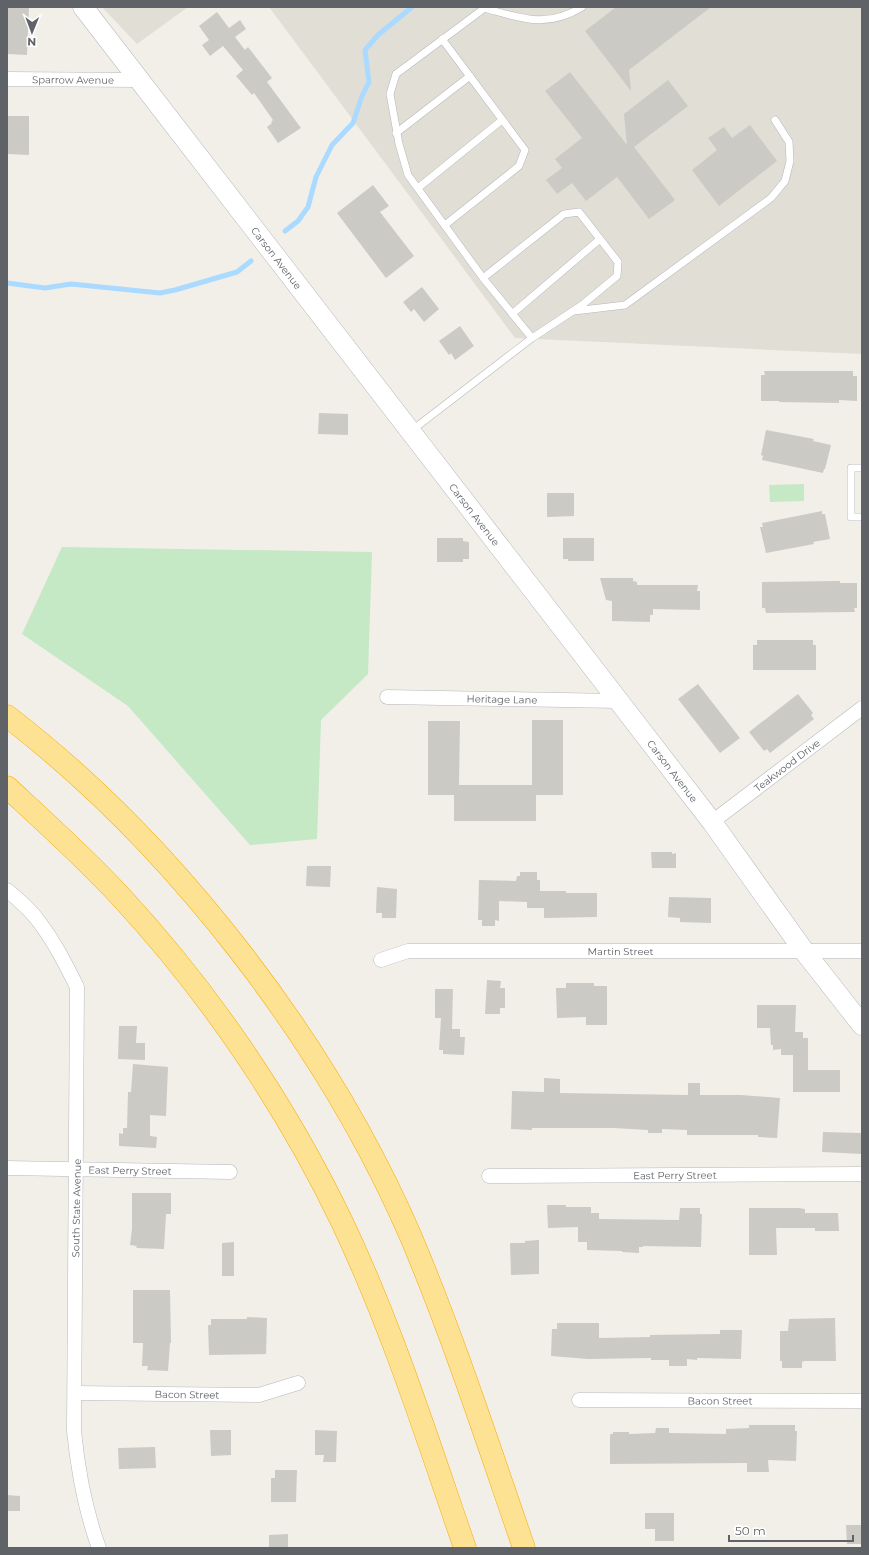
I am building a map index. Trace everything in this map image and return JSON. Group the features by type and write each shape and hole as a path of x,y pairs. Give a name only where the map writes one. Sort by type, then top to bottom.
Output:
{"highway":[{"path":"7,716 54,754 92,788 144,840 178,877 215,920 246,960 276,1001 322,1070 364,1142 411,1237 450,1335 524,1548"},
{"path":"7,787 85,860 120,897 171,956 223,1023 290,1125 340,1219 375,1295 402,1367 465,1548"}],"main road":[{"name":"Carson Avenue","path":"83,7 712,822 804,951 862,1026"}],"street":[{"name":"Sparrow Avenue","path":"7,79 138,80"},
{"name":"Heritage Lane","path":"387,697 618,701"},
{"name":"Teakwood Drive","path":"712,822 862,708"},
{"name":"South State Avenue","path":"7,890 29,909 40,923 78,987 74,1431 77,1466 84,1499 99,1548"},
{"name":"Martin Street","path":"381,960 408,951 862,951"},
{"name":"East Perry Street","path":"7,1168 230,1172"},
{"name":"East Perry Street","path":"489,1176 862,1174"},
{"name":"Bacon Street","path":"75,1392 259,1395 298,1383"},
{"name":"Bacon Street","path":"579,1400 862,1401"}],"lane":[{"path":"532,338 483,278 408,175 396,132 390,94 396,74 485,8 525,19 545,21 582,7"},
{"path":"442,40 525,150 520,166 445,225"},
{"path":"396,132 470,76"},
{"path":"418,188 502,120"},
{"path":"572,312 625,305 771,198 785,181 790,161 789,142 775,120"},
{"path":"411,431 532,338 572,312 617,276 618,262 579,212 564,214 483,278"},
{"path":"512,314 600,239"},
{"path":"862,468 851,468 851,517 862,517"}],"shaded area":[{"path":"102,7 188,7 137,44"},
{"path":"269,7 862,7 862,354 515,338"}],"green space":[{"path":"804,484 804,501 770,502 769,485"},
{"path":"62,547 372,552 368,674 321,720 317,839 250,845 128,706 22,634"}],"building":[{"path":"7,7 29,7 27,55 7,54"},
{"path":"616,7 711,7 629,70 631,91 585,31"},
{"path":"217,12 229,28 240,20 246,29 235,37 245,50 248,47 272,78 267,82 301,128 278,143 267,127 273,120 254,93 252,95 236,76 243,70 223,46 210,56 202,45 209,40 199,26"},
{"path":"570,72 627,145 624,114 668,80 688,106 634,147 675,200 649,219 617,177 586,201 572,183 557,194 546,180 562,168 555,159 582,138 545,91"},
{"path":"7,116 29,116 29,155 7,154"},
{"path":"750,125 777,161 719,206 692,170 717,150 708,138 724,127 732,138"},
{"path":"373,185 389,206 380,212 414,256 386,278 337,213"},
{"path":"422,287 439,309 424,322 414,309 411,312 403,302"},
{"path":"460,326 474,346 455,360 451,353 449,355 439,341"},
{"path":"764,371 853,371 853,376 857,376 857,401 839,400 839,403 761,401 761,375 765,375"},
{"path":"319,413 348,414 348,435 318,434"},
{"path":"766,430 814,439 813,441 831,445 823,473 762,460 763,456 761,455"},
{"path":"547,493 574,493 574,516 547,517"},
{"path":"822,511 822,514 825,514 830,539 813,542 814,544 766,553 760,527 763,527 762,523"},
{"path":"437,538 463,538 463,541 469,542 469,559 463,559 463,562 437,562"},
{"path":"563,538 594,538 594,561 568,561 568,559 563,559"},
{"path":"600,578 633,578 633,581 637,582 637,585 698,585 697,591 700,591 700,610 653,609 653,615 650,615 650,622 612,621 612,601 606,600"},
{"path":"840,581 840,583 857,583 857,608 854,608 855,612 766,613 765,608 762,608 762,582"},
{"path":"757,640 813,640 813,645 816,645 816,670 753,670 753,645 757,645"},
{"path":"698,684 740,738 720,753 678,699"},
{"path":"798,694 813,713 811,715 814,719 770,753 767,749 764,751 749,732"},
{"path":"532,720 563,720 563,795 536,795 536,821 454,821 454,795 428,795 428,721 460,721 459,785 532,785"},
{"path":"651,852 676,853 676,868 652,868"},
{"path":"307,866 331,866 330,887 306,886"},
{"path":"520,872 537,872 537,880 540,880 540,891 597,893 597,917 544,918 544,908 527,908 527,902 499,901 499,921 495,920 495,926 482,926 482,920 478,920 479,880 516,881 517,876 520,876"},
{"path":"377,887 397,889 396,918 382,918 382,913 376,913"},
{"path":"669,897 711,898 711,923 680,922 680,918 668,917"},
{"path":"487,980 501,981 500,988 505,988 505,1008 500,1008 500,1014 485,1014"},
{"path":"566,983 594,983 594,986 607,986 607,1025 586,1025 586,1017 557,1018 556,988 566,988"},
{"path":"435,989 453,989 452,1029 460,1029 460,1037 465,1037 464,1055 443,1054 443,1050 439,1050 441,1018 435,1018"},
{"path":"757,1005 796,1005 795,1032 803,1032 803,1038 808,1038 808,1070 840,1070 840,1092 793,1092 793,1055 781,1055 781,1049 773,1050 773,1045 771,1045 770,1028 757,1028"},
{"path":"119,1026 137,1026 136,1043 145,1043 145,1060 118,1059"},
{"path":"133,1064 168,1067 166,1116 150,1115 150,1136 157,1137 156,1148 119,1146 119,1133 123,1134 123,1128 127,1128 128,1092 131,1092"},
{"path":"544,1078 560,1079 560,1093 688,1095 688,1083 700,1083 700,1095 741,1095 780,1098 777,1138 758,1137 758,1135 687,1135 687,1130 662,1129 662,1133 648,1133 648,1130 613,1128 532,1128 532,1130 511,1129 512,1091 544,1092"},
{"path":"823,1132 862,1133 862,1154 822,1152"},
{"path":"132,1193 171,1193 171,1214 166,1214 164,1249 136,1248 137,1246 130,1245 132,1229"},
{"path":"547,1205 591,1207 591,1213 599,1213 599,1219 679,1220 680,1208 700,1208 700,1214 702,1214 701,1247 643,1246 639,1247 639,1253 587,1250 587,1242 578,1242 578,1227 548,1228"},
{"path":"749,1208 799,1208 805,1209 805,1213 838,1213 839,1231 815,1231 815,1228 776,1228 777,1255 749,1255"},
{"path":"539,1240 539,1274 511,1275 510,1243 525,1243 525,1241"},
{"path":"234,1242 234,1276 222,1276 222,1243"},
{"path":"133,1290 170,1290 171,1343 168,1371 147,1370 148,1366 142,1366 143,1343 133,1343"},
{"path":"247,1317 267,1318 266,1354 209,1355 208,1325 211,1325 211,1319 247,1319"},
{"path":"835,1318 836,1361 804,1361 802,1362 802,1368 782,1368 782,1361 780,1361 780,1331 788,1331 789,1319"},
{"path":"557,1323 599,1323 599,1338 650,1337 650,1335 720,1334 720,1330 742,1330 741,1359 697,1358 697,1360 687,1359 687,1366 669,1366 669,1360 651,1360 651,1358 588,1359 551,1356 552,1329 557,1329"},
{"path":"749,1425 795,1425 795,1431 797,1431 796,1461 768,1460 769,1472 747,1472 747,1463 610,1464 610,1434 613,1434 613,1432 629,1432 629,1434 655,1433 656,1428 669,1428 669,1433 726,1434 726,1429 749,1428"},
{"path":"210,1430 231,1430 231,1455 211,1456"},
{"path":"315,1430 337,1431 336,1462 323,1462 324,1455 315,1455"},
{"path":"155,1447 156,1468 119,1469 118,1448"},
{"path":"275,1470 297,1470 296,1502 271,1502 271,1478 275,1478"},
{"path":"7,1495 20,1496 20,1511 7,1511"},
{"path":"645,1513 674,1513 674,1541 655,1541 655,1529 645,1529"},
{"path":"846,1525 862,1525 862,1544 847,1544"},
{"path":"288,1534 288,1548 269,1548 269,1535"}],"waterway":[{"path":"285,231 298,221 308,207 316,177 332,145 353,123 362,96 369,82 365,50 378,35 412,7"},
{"path":"7,283 45,288 71,284 160,293 237,272 251,261"}]}
